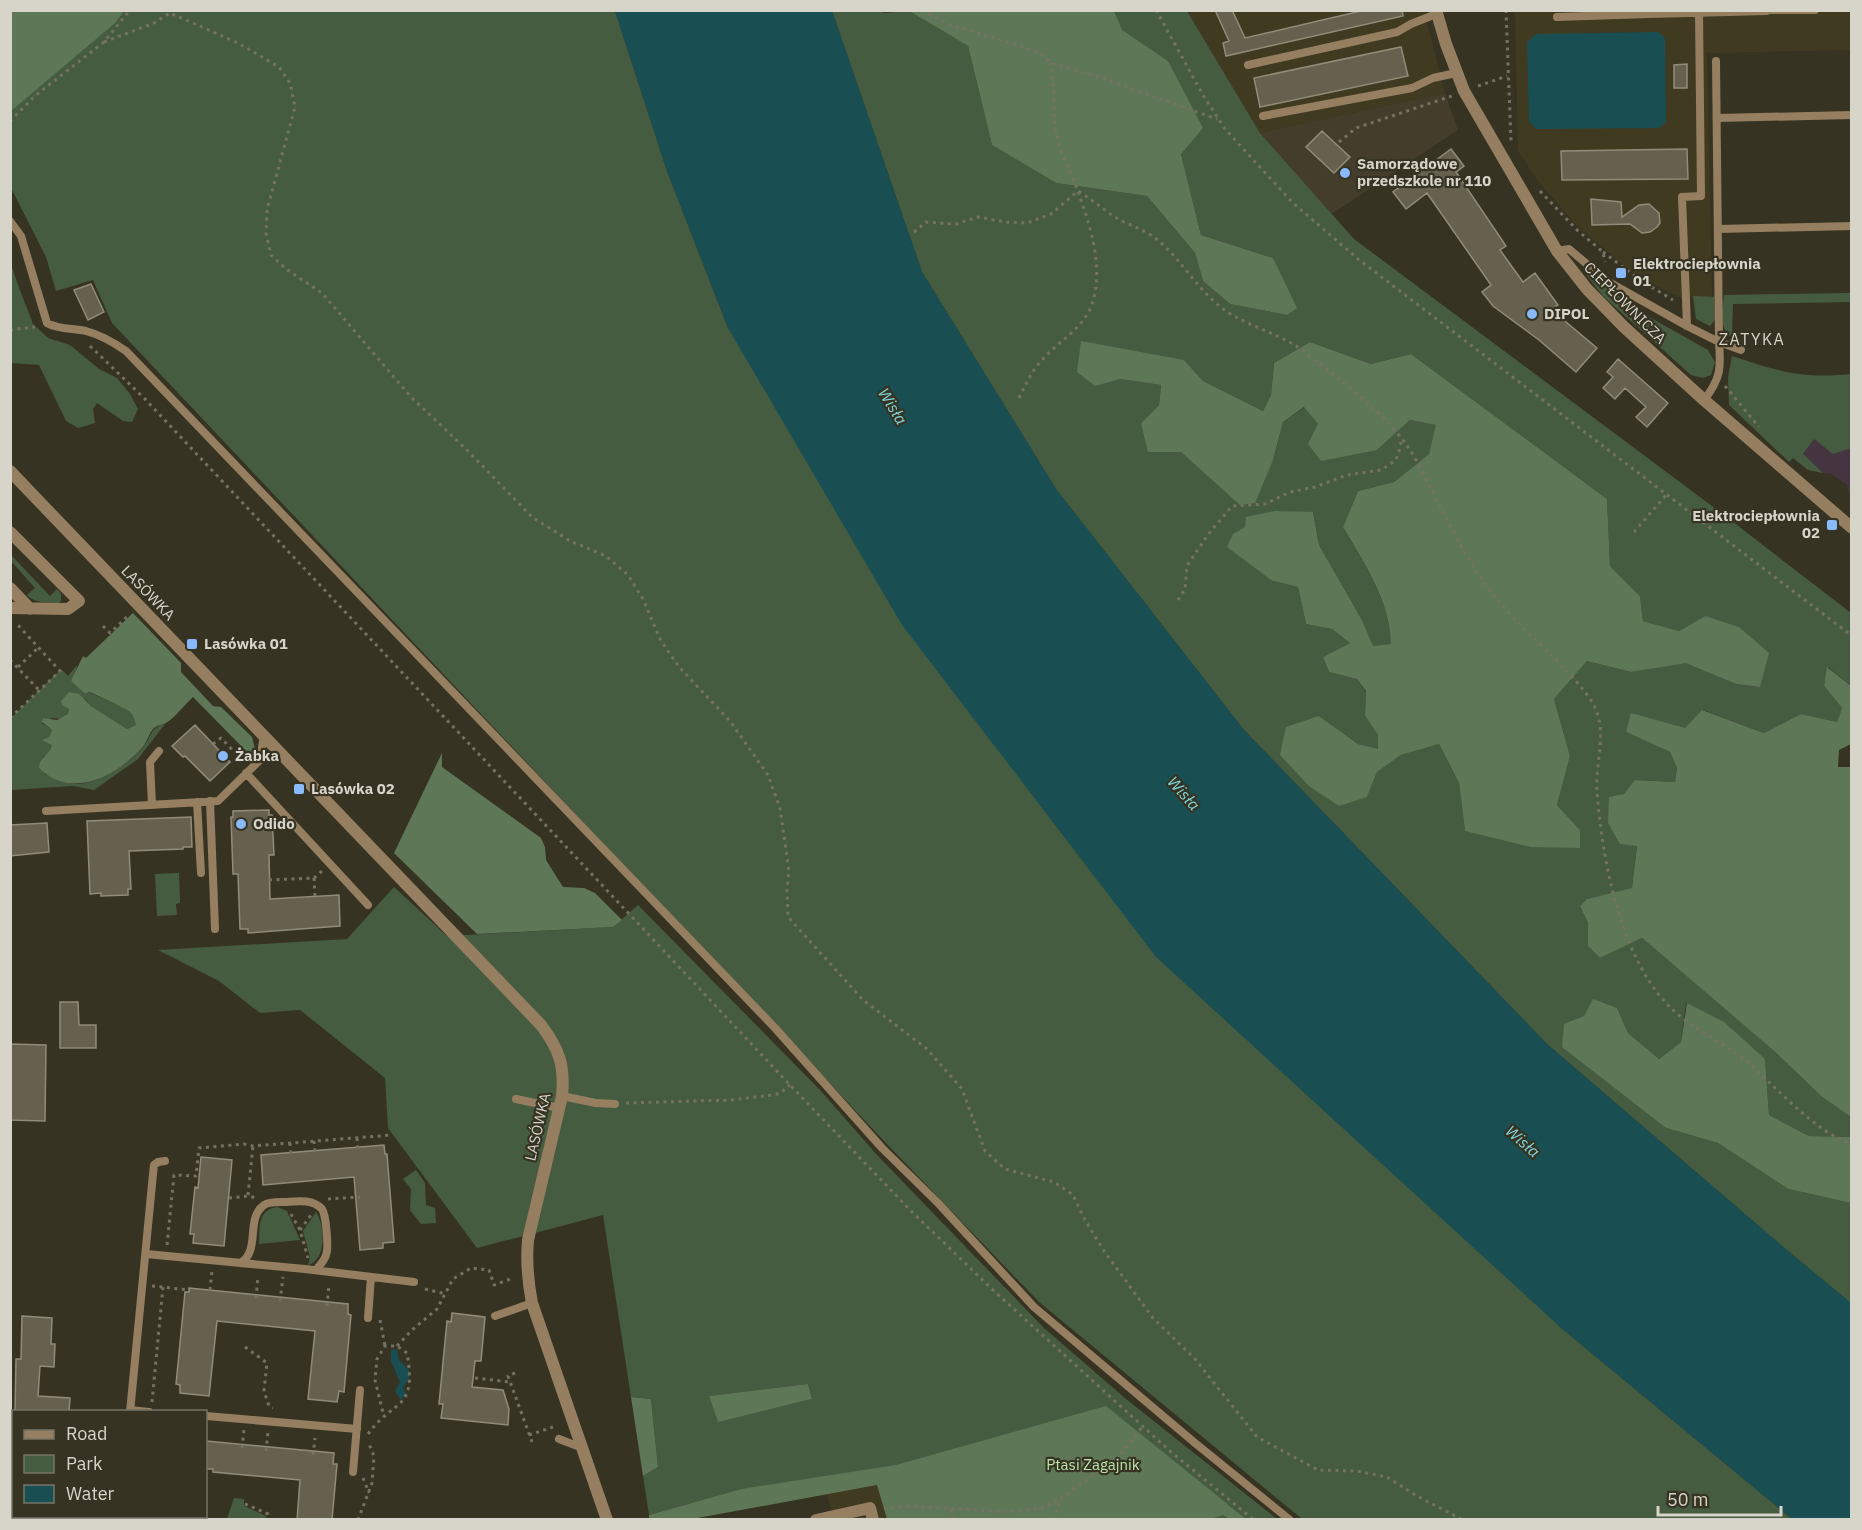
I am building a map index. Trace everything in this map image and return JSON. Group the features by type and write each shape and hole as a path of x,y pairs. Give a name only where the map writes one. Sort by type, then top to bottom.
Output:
{"street":[{"name":"CIEPŁOWNICZA","path":"1436,12 1464,91 1557,251 1587,289 1624,327 1704,400 1851,528"},
{"name":"LASÓWKA","path":"10,471 541,1025 560,1055 564,1079 528,1240 526,1259 532,1303 607,1520"},
{"path":"10,532 79,601 68,609 10,608"},
{"path":"10,588 30,609"},
{"path":"821,1519 871,1514"}],"lane":[{"path":"1557,17 1648,12 1815,10"},
{"path":"1248,65 1397,32 1436,12"},
{"path":"1687,326 1682,197 1701,196 1699,13"},
{"path":"1704,400 1718,380 1720,358 1716,61"},
{"path":"1263,116 1412,88 1433,78 1456,73"},
{"path":"1717,118 1851,115"},
{"path":"10,221 21,236 47,323 54,327 86,331 108,338 126,351 775,1028 882,1148 939,1203 1034,1307 1290,1520"},
{"path":"1718,229 1851,226"},
{"path":"1557,251 1569,249 1607,282 1687,326 1741,350"},
{"path":"46,811 219,801 260,760 264,735"},
{"path":"152,805 150,762 159,751"},
{"path":"246,773 368,906"},
{"path":"210,801 214,929"},
{"path":"197,802 201,873"},
{"path":"516,1099 615,1104"},
{"path":"130,1410 154,1166 158,1162 165,1161"},
{"path":"241,1263 250,1253 253,1245 254,1225 260,1210 270,1203 304,1200 318,1206 325,1217 326,1255 316,1270"},
{"path":"146,1251 414,1282"},
{"path":"368,1318 371,1277"},
{"path":"495,1316 532,1303"},
{"path":"353,1472 360,1390"},
{"path":"207,1416 357,1429"},
{"path":"559,1439 580,1447"}],"path":[{"path":"10,121 36,95 104,42 130,10"},
{"path":"922,10 948,24 1030,49 1041,54 1051,63 1099,77 1217,120"},
{"path":"1156,10 1217,120 1292,202 1358,259 1851,636"},
{"path":"1506,10 1511,148"},
{"path":"104,42 154,23 170,12 238,44 279,67 290,83 295,107 267,210 266,234 271,255 286,269 322,293 411,397 466,448 532,517 570,541 606,556 628,575 643,599 660,639 679,667 730,721 768,776 780,808 789,871 788,917 863,1000 927,1049 962,1089 985,1151 1005,1169 1054,1182 1073,1195 1104,1251 1149,1312 1195,1359 1257,1437 1318,1470 1357,1471 1387,1477 1462,1520"},
{"path":"1019,398 1033,370 1087,314 1096,288 1094,249 1078,191 1059,145 1053,113 1051,63"},
{"path":"1339,142 1356,128 1507,76"},
{"path":"1536,187 1577,230 1603,252 1640,280 1673,300 1679,300"},
{"path":"914,232 926,222 956,224 978,217 1027,223 1051,214 1078,191"},
{"path":"1078,191 1098,202 1108,212 1146,231 1160,242 1203,291 1225,310 1247,324 1292,343 1349,385 1400,436 1417,460 1468,555 1492,593 1592,701 1599,718 1601,740 1597,785 1603,840 1624,930 1652,986 1684,1019 1742,1058 1812,1120 1851,1144"},
{"path":"1603,252 1607,282"},
{"path":"10,330 24,330 47,323"},
{"path":"70,329 144,398 910,1210 994,1291 1171,1452 1254,1520"},
{"path":"1718,380 1731,391 1764,435"},
{"path":"1178,600 1185,589 1187,566 1207,536 1232,506 1265,504 1290,492 1315,487 1347,475 1381,470 1396,460 1401,445 1400,436"},
{"path":"1634,532 1667,494"},
{"path":"103,626 110,633 132,612"},
{"path":"10,617 60,671 10,718"},
{"path":"18,668 38,648"},
{"path":"10,660 39,690"},
{"path":"213,744 220,738 244,762 251,756"},
{"path":"269,880 314,878 330,864"},
{"path":"314,878 315,897"},
{"path":"615,1104 732,1100 773,1095 780,1093 790,1085"},
{"path":"146,1251 166,1250 174,1175 196,1176 199,1148 392,1135"},
{"path":"357,1138 358,1151"},
{"path":"314,1141 315,1154"},
{"path":"290,1143 291,1156"},
{"path":"229,1198 248,1196 253,1146"},
{"path":"300,1230 308,1256 305,1269"},
{"path":"210,1290 212,1265"},
{"path":"397,1346 437,1309 453,1278 471,1268 489,1270 494,1285 513,1278"},
{"path":"256,1298 259,1270"},
{"path":"280,1301 283,1272"},
{"path":"327,1306 330,1276"},
{"path":"152,1286 189,1290"},
{"path":"150,1410 163,1287"},
{"path":"358,1520 372,1483 374,1456 369,1448 368,1435 376,1424 403,1403 410,1380 407,1353 397,1346 385,1346 377,1359 375,1380 384,1417"},
{"path":"245,1347 267,1363 264,1391 269,1406 276,1410"},
{"path":"515,1373 508,1376 532,1442"},
{"path":"475,1378 510,1382"},
{"path":"242,1449 244,1423"},
{"path":"530,1435 561,1424"},
{"path":"266,1451 268,1425"},
{"path":"871,1514 911,1506 1019,1512 1044,1508 1119,1456 1143,1426"},
{"path":"313,1455 315,1430"},
{"path":"1054,1520 1060,1499"},
{"path":"245,1504 268,1514 268,1520"},
{"path":"951,1509 953,1520"}],"shaded area":[{"path":"1187,11 1424,11 1445,93 1260,133"},
{"path":"1515,11 1851,11 1851,50 1707,53 1712,297 1678,297 1634,274 1578,227 1537,180 1518,151"},
{"name":"Samorządowe przedszkole nr 110","path":"1445,93 1458,130 1332,214 1260,133"},
{"path":"1851,390 1851,503 1847,485 1832,474 1815,472 1782,443"},
{"path":"878,1485 887,1519 834,1519 827,1494"}],"green space":[{"path":"11,10 124,11 115,23 11,111"},
{"path":"880,10 884,13 909,11 968,46 992,145 1056,183 1147,196 1195,253 1203,281 1230,304 1287,315 1273,258 1201,235 1181,154 1168,61 1121,30 1114,11 1187,11 1260,133 1354,239 1724,515 1851,613 1851,686 1828,667 1824,686 1842,708 1837,722 1801,714 1764,733 1703,710 1685,728 1626,732 1670,752 1677,768 1675,782 1636,780 1637,845 1632,889 1587,899 1580,906 1588,923 1588,946 1600,958 1642,938 1774,1051 1821,1096 1852,1117 1851,1137 1809,1136 1769,1115 1765,1059 1686,1003 1681,1042 1659,1059 1628,1033 1617,1008 1593,1000 1584,1016 1666,1128 1718,1143 1788,1189 1851,1203 1851,1303 1547,1044 1244,730 1056,489 922,272 832,11","holes":["1310,342 1371,364 1411,354 1607,499 1610,566 1640,596 1643,621 1679,631 1705,616 1760,687 1736,684 1686,662 1631,672 1587,661 1554,699 1570,756 1557,805 1580,830 1580,848 1465,831 1459,783 1439,744 1401,755 1377,772 1367,797 1319,716 1358,744 1378,750 1378,735 1365,716 1366,692 1357,679 1329,672 1323,657 1350,643 1332,629 1306,624 1298,587 1274,580 1313,512 1319,545 1362,620 1373,647 1392,644 1381,597 1343,527 1358,491 1394,482 1429,454 1437,425 1410,420 1377,450 1318,424 1305,407 1283,422 1273,460 1241,505 1181,452 1141,423 1159,405 1161,385 1120,379 1184,360 1203,381 1263,411 1271,395 1274,363"]},
{"path":"11,11 615,11 667,171 728,328 1560,1327 1792,1519 1302,1519 1039,1302 885,1142 112,323 93,280 56,291 46,257 11,188"},
{"path":"909,11 1114,11 1122,30 1168,61 1203,128 1181,154 1201,235 1273,258 1297,308 1287,315 1230,304 1203,281 1195,253 1147,196 1056,183 992,145 968,46"},
{"path":"10,261 33,324 48,338 70,345 99,369 117,378 138,409 132,422 123,421 97,403 93,409 95,423 78,428 66,421 39,365 11,363"},
{"path":"1587,272 1642,313 1708,350 1715,362 1711,375 1703,378 1691,375 1604,297 1587,276"},
{"path":"1851,293 1851,302 1733,304 1732,337 1723,324 1724,295"},
{"path":"1714,295 1715,320 1710,326 1696,319 1693,296 1713,297"},
{"path":"1081,341 1184,360 1203,381 1263,411 1271,395 1274,363 1310,342 1371,364 1411,354 1607,499 1610,566 1640,596 1643,621 1679,631 1705,616 1739,627 1769,653 1760,687 1736,684 1686,663 1631,672 1587,661 1554,699 1570,756 1557,805 1580,830 1580,848 1531,847 1465,831 1459,783 1439,744 1401,755 1377,772 1367,797 1339,806 1309,786 1280,755 1286,727 1319,716 1358,744 1378,749 1378,735 1365,716 1366,691 1357,679 1329,672 1323,657 1350,643 1332,629 1306,624 1298,587 1271,580 1227,547 1233,534 1245,527 1246,517 1275,511 1313,512 1319,545 1362,620 1373,646 1391,644 1390,628 1381,598 1343,527 1358,491 1394,482 1429,454 1436,425 1410,420 1377,450 1321,461 1308,444 1318,424 1304,407 1283,422 1273,460 1255,503 1240,505 1181,452 1148,452 1141,423 1159,405 1161,385 1120,379 1095,386 1077,372"},
{"path":"1732,356 1790,372 1818,375 1851,374 1851,448 1833,454 1814,439 1803,454 1823,473 1808,470 1793,458 1789,462 1729,405 1728,377"},
{"path":"11,555 50,596 57,589 61,594 59,603 38,601 27,595 35,588 11,561"},
{"path":"133,613 181,663 181,672 213,706 221,707 252,737 255,749 251,756 193,697 170,720 153,729 143,747 130,759 106,776 92,781 65,782 52,778 39,768 39,764 52,745 42,740 49,737 52,730 42,722 43,718 57,720 68,714 69,709 62,705 61,701 69,692 79,694 91,706 127,729 136,725 128,710 89,692 85,694 71,681 83,656 86,658"},
{"path":"77,665 76,674 71,681 85,694 88,692 130,712 136,725 127,729 91,706 85,699 69,709 68,714 62,719 52,718 42,723 52,730 49,737 44,740 53,744 49,753 43,757 45,774 76,784 94,781 113,772 131,759 144,746 154,729 165,724 138,759 94,790 73,786 11,790 11,718 61,669 68,676"},
{"path":"1827,667 1851,686 1851,744 1839,750 1838,767 1852,767 1851,1117 1821,1096 1774,1051 1642,938 1600,958 1588,946 1588,923 1580,906 1587,899 1632,888 1637,846 1620,844 1608,823 1609,797 1624,794 1635,780 1675,782 1677,768 1670,752 1626,732 1631,713 1685,728 1702,710 1764,733 1801,714 1837,722 1842,708 1824,686"},
{"path":"442,753 442,767 541,838 545,847 546,860 563,887 584,888 595,893 622,920 613,927 477,934 394,853"},
{"path":"179,873 180,903 176,904 177,915 157,916 155,874"},
{"path":"394,887 447,936 613,927 638,905 821,1091 877,1155 1044,1328 1126,1399 1277,1519 1246,1519 1229,1505 1223,1514 1229,1520 887,1519 878,1485 741,1489 649,1515 643,1476 658,1467 651,1399 631,1397 603,1215 477,1248 388,1128 385,1078 300,1010 260,1013 219,981 158,950 347,939","holes":["808,1384 812,1399 718,1421 709,1396"]},
{"path":"1593,999 1617,1008 1628,1033 1659,1059 1681,1042 1687,1003 1724,1022 1765,1059 1769,1115 1809,1136 1851,1137 1851,1203 1788,1189 1718,1143 1666,1128 1562,1047 1564,1024 1584,1016"},
{"path":"416,1170 425,1183 426,1205 435,1208 436,1223 421,1224 410,1210 411,1189 403,1179"},
{"path":"277,1207 287,1211 300,1240 259,1244 263,1216"},
{"path":"316,1212 321,1225 321,1249 319,1256 308,1265 310,1257 303,1231"},
{"path":"808,1384 812,1399 718,1422 709,1396"},
{"path":"631,1397 651,1399 658,1467 643,1476"},
{"name":"Ptasi Zagajnik","path":"1106,1406 1246,1519 1229,1519 1223,1515 1208,1520 887,1519 877,1485 692,1519 649,1519 649,1515 741,1489 896,1465"},
{"path":"234,1498 244,1499 244,1506 266,1516 266,1519 227,1519"}],"water":[{"name":"Wisła","path":"615,11 832,11 922,272 1056,489 1244,730 1547,1044 1851,1303 1851,1519 1792,1519 1560,1327 1156,957 902,625 728,328 667,171"},
{"path":"1658,32 1665,38 1666,122 1659,128 1536,129 1529,121 1527,42 1536,34"},
{"path":"397,1349 399,1360 409,1370 409,1378 403,1388 406,1394 401,1400 395,1391 400,1382 391,1361 391,1350"}],"building":[{"path":"1215,10 1232,10 1245,38 1365,10 1402,10 1403,16 1226,56 1223,43 1229,41"},
{"path":"1401,47 1408,76 1260,107 1254,78"},
{"path":"1687,64 1687,88 1674,88 1674,65"},
{"path":"1322,131 1350,157 1334,173 1306,147"},
{"path":"1451,149 1464,166 1456,172 1506,246 1500,250 1523,282 1535,273 1558,305 1556,306 1566,322 1597,348 1576,372 1539,340 1493,306 1482,292 1491,285 1427,193 1406,209 1393,192"},
{"path":"1687,149 1688,179 1562,180 1561,151"},
{"path":"1591,199 1621,202 1622,217 1639,205 1649,204 1659,213 1660,223 1650,232 1642,233 1630,224 1592,225"},
{"path":"91,284 104,312 88,320 74,290"},
{"path":"1618,359 1668,403 1647,427 1636,417 1646,407 1625,388 1615,399 1603,388 1613,377 1607,372"},
{"path":"195,725 230,762 210,781 172,746"},
{"path":"269,810 269,815 272,815 274,855 269,855 270,899 339,895 340,926 248,933 248,929 240,929 238,874 233,874 231,817 233,817 233,811"},
{"path":"191,817 192,847 129,851 131,889 128,889 128,895 90,894 87,821"},
{"path":"47,823 49,852 10,856 10,825"},
{"path":"60,1002 78,1002 79,1025 96,1025 96,1048 60,1048"},
{"path":"10,1044 46,1045 45,1121 10,1120"},
{"path":"384,1145 385,1154 387,1154 394,1242 383,1243 383,1248 360,1250 354,1177 263,1185 261,1155"},
{"path":"201,1157 232,1160 224,1246 193,1243 194,1234 190,1234"},
{"path":"189,1288 348,1304 348,1314 351,1315 344,1392 339,1391 337,1402 308,1399 315,1331 217,1321 209,1396 180,1393 180,1385 176,1384 185,1292 189,1292"},
{"path":"452,1313 485,1317 481,1361 475,1361 472,1387 503,1390 509,1409 508,1425 441,1418 443,1404 439,1404 447,1321 451,1322"},
{"path":"22,1316 52,1318 51,1344 55,1344 54,1367 40,1366 38,1396 70,1398 69,1410 15,1410 16,1359 21,1359"},
{"path":"207,1441 334,1453 333,1464 337,1464 332,1520 297,1520 300,1480 213,1472 213,1469 207,1469"}],"place":[{"name":"Samorządowe przedszkole nr 110","path":"1345,173"},
{"name":"Elektrociepłownia 01","path":"1621,273"},
{"name":"DIPOL","path":"1532,314"},
{"name":"Elektrociepłownia 02","path":"1832,525"},
{"name":"Lasówka 01","path":"192,644"},
{"name":"Żabka","path":"223,756"},
{"name":"Lasówka 02","path":"299,789"},
{"name":"Odido","path":"241,824"}],"district":[{"name":"ZATYKA","path":"1752,339"}]}
